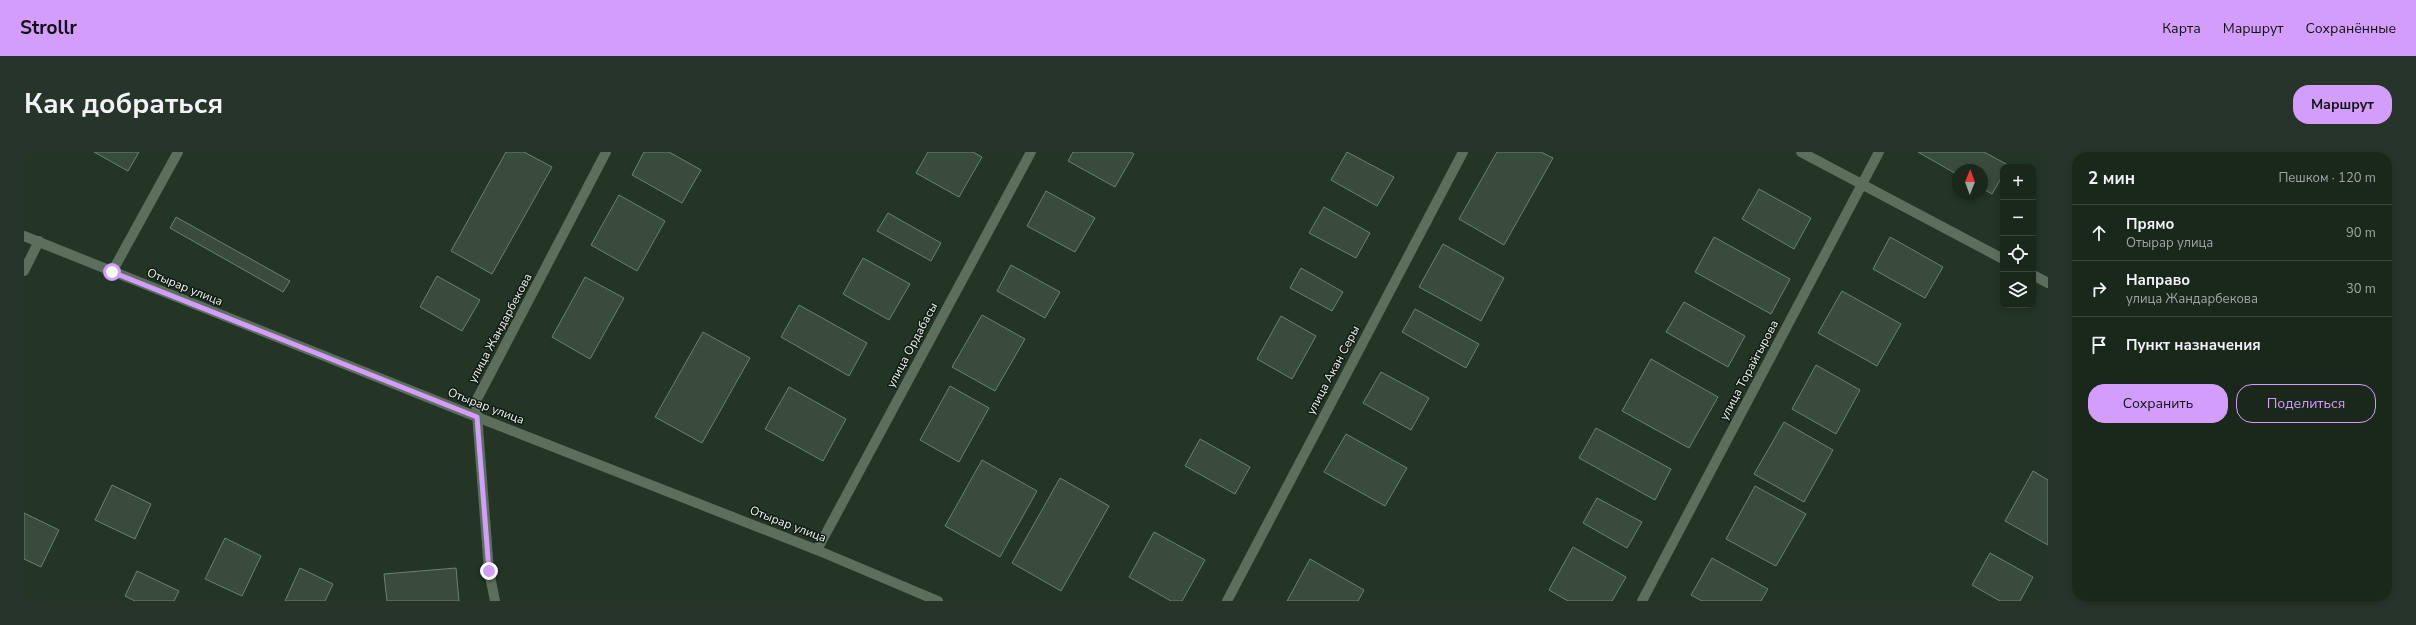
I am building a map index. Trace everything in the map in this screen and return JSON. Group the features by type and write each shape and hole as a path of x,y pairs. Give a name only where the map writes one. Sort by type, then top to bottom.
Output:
{"street":[{"path":"112,272 178,152"},
{"name":"улица Жандарбекова","path":"495,601 489,571 476,401 606,152"},
{"name":"улица Ордабасы","path":"817,550 1031,152"},
{"name":"улица Акан Серы","path":"1227,601 1463,152"},
{"path":"1801,152 2000,257"},
{"name":"улица Торайгырова","path":"1642,601 1879,152"},
{"name":"Отырар улица","path":"24,236 477,417 817,550 938,601"},
{"path":"24,271 39,241"},
{"path":"2036,278 2048,284"}],"building":[{"path":"94,152 139,152 128,171"},
{"path":"506,152 524,152 552,167 492,274 451,251"},
{"path":"644,152 669,152 701,170 682,203 632,175"},
{"path":"928,152 973,152 982,157 959,197 916,173"},
{"path":"1073,152 1131,152 1134,154 1115,187 1068,161"},
{"path":"1347,152 1394,177 1377,206 1331,180"},
{"path":"1497,152 1541,152 1553,158 1504,245 1459,219"},
{"path":"1918,152 1984,152 2006,164 2000,164 2000,180 1992,194 1988,192 1988,164 1952,164 1952,172"},
{"path":"1759,189 1811,218 1794,249 1742,219"},
{"path":"1046,191 1095,218 1075,252 1027,226"},
{"path":"619,195 665,221 637,271 591,245"},
{"path":"1324,207 1370,233 1356,258 1309,233"},
{"path":"888,213 941,243 931,261 877,231"},
{"path":"176,217 290,281 283,292 170,228"},
{"path":"1714,237 1790,279 1771,314 1695,272"},
{"path":"1890,237 1943,267 1925,298 1873,269"},
{"path":"1443,244 1504,278 1481,321 1419,287"},
{"path":"863,258 910,284 889,320 843,294"},
{"path":"1011,265 1060,292 1045,318 997,291"},
{"path":"1301,268 1343,292 1332,311 1290,288"},
{"path":"437,276 480,300 462,331 420,307"},
{"path":"585,277 624,298 590,359 552,337"},
{"path":"1842,291 1901,324 1877,366 1818,333"},
{"path":"1684,302 1745,336 1728,367 1666,332"},
{"path":"799,305 867,343 849,376 781,337"},
{"path":"1415,309 1479,344 1466,368 1402,332"},
{"path":"982,315 1025,339 995,391 952,367"},
{"path":"1281,316 1316,336 1292,379 1257,359"},
{"path":"703,332 750,358 702,443 655,417"},
{"path":"1651,359 1718,397 1689,448 1622,411"},
{"path":"1816,365 1860,390 1836,434 1792,409"},
{"path":"1381,372 1429,398 1411,430 1363,403"},
{"path":"950,386 989,408 959,462 920,440"},
{"path":"789,387 846,419 823,461 765,429"},
{"path":"1784,422 1833,450 1804,502 1754,474"},
{"path":"1596,428 1671,469 1655,500 1579,458"},
{"path":"1346,434 1407,468 1385,506 1324,472"},
{"path":"1200,439 1250,467 1235,494 1185,466"},
{"path":"982,460 1037,491 1000,557 945,526"},
{"path":"2033,471 2048,480 2048,545 2005,521"},
{"path":"1060,478 1109,506 1061,591 1012,563"},
{"path":"112,485 151,504 135,539 95,520"},
{"path":"1755,486 1806,514 1776,566 1726,539"},
{"path":"1597,498 1642,522 1627,548 1583,523"},
{"path":"24,513 59,530 41,567 24,559"},
{"path":"1154,532 1205,560 1182,601 1171,601 1129,577"},
{"path":"225,538 261,556 242,596 205,579"},
{"path":"1573,547 1626,577 1612,601 1568,601 1549,590"},
{"path":"1990,553 2033,577 2020,601 2000,601 1972,585"},
{"path":"1712,558 1768,589 1761,601 1702,601 1691,595"},
{"path":"1310,559 1364,590 1358,601 1287,601"},
{"path":"300,568 333,584 325,601 285,601"},
{"path":"456,568 459,601 387,601 384,574"},
{"path":"137,571 179,591 174,601 135,601 125,596"}],"route":[{"path":"112,272 477,417 489,571"}]}
